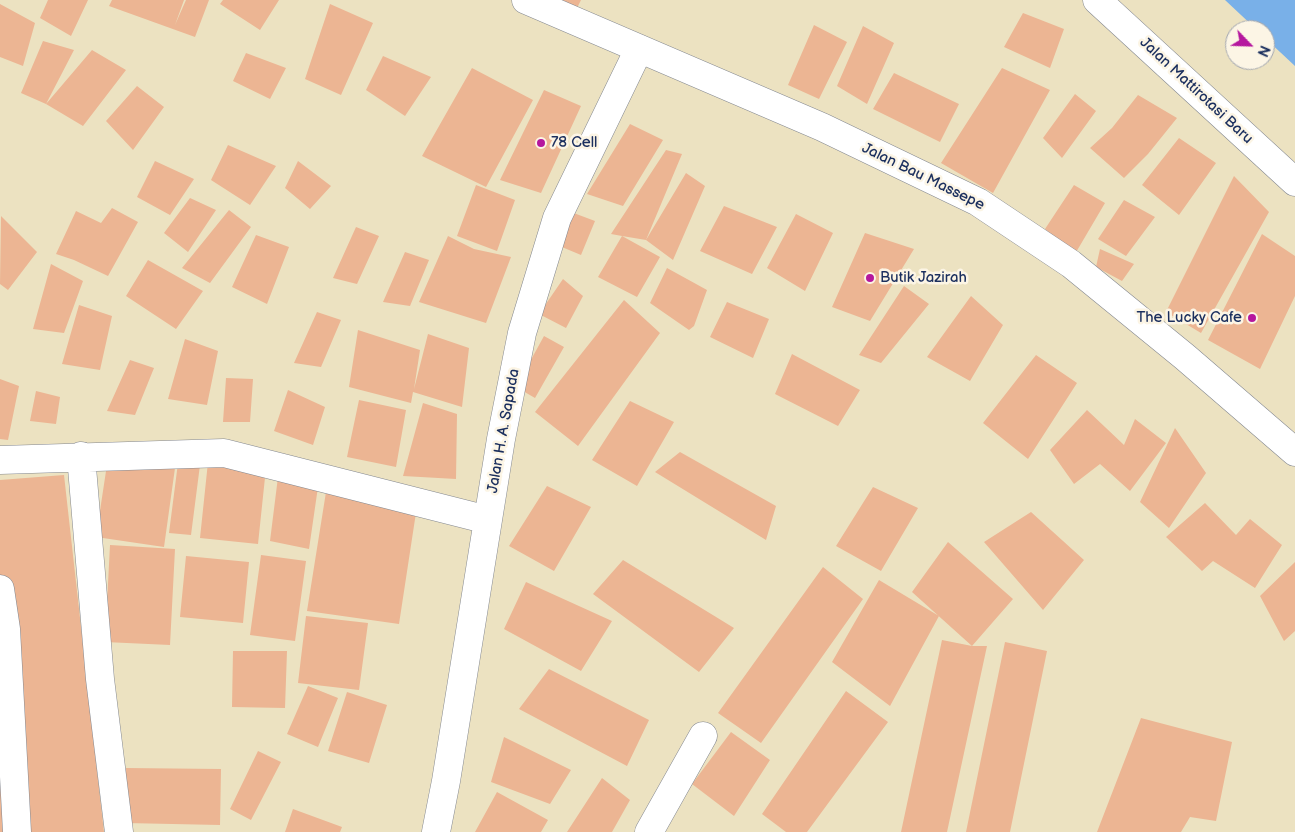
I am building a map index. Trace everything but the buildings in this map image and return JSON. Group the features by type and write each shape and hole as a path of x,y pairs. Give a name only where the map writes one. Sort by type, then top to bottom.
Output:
{"main road":[{"name":"Jalan Bau Massepe","path":"526,0 822,127 978,202 1071,264 1295,452"},
{"name":"Jalan Mattirotasi Baru","path":"1097,0 1295,182"},
{"name":"Jalan H. A. Sapada","path":"436,832 446,781 501,439 522,333 557,218 639,50"},
{"path":"0,460 224,453 488,520"},
{"path":"82,456 100,679 120,832"},
{"path":"0,588 17,832"},
{"path":"649,832 703,736"}],"water":[{"path":"1225,0 1295,0 1295,66 1275,47 1275,20 1246,20"}],"place":[{"name":"78 Cell","path":"541,143"},
{"name":"Butik Jazirah","path":"870,278"},
{"name":"The Lucky Cafe","path":"1252,318"}]}
